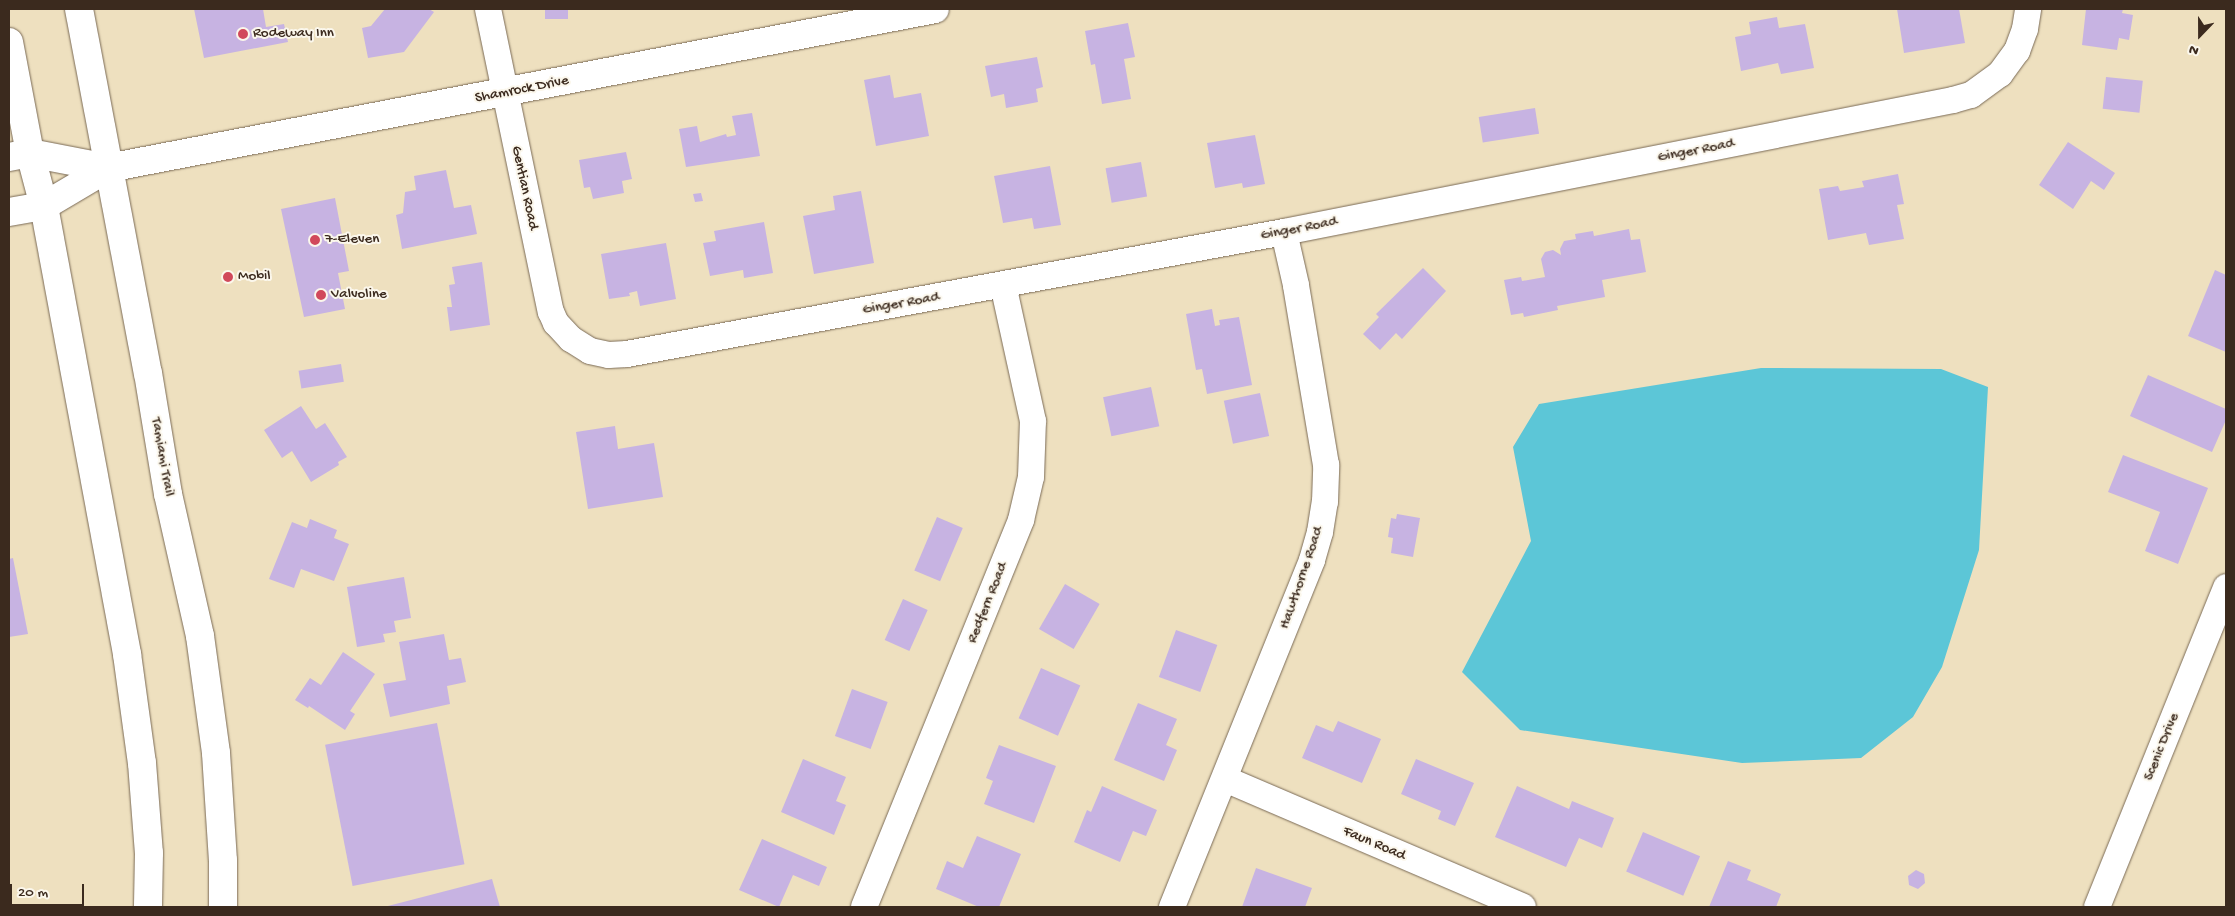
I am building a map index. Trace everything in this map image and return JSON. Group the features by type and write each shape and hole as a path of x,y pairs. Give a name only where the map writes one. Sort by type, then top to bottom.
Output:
{"main road":[{"name":"Tamiami Trail","path":"79,9 148,373 168,494 200,636 216,753 223,861 223,907"},
{"name":"Shamrock Drive","path":"108,168 935,9"},
{"path":"9,42 19,155 44,206 127,654 142,763 149,853 148,907"},
{"path":"19,155 108,168"},
{"path":"9,212 44,206 108,168"}],"street":[{"name":"Gentian Road","path":"488,9 551,312 556,323 571,339 590,351"},
{"name":"Ginger Road","path":"590,351 609,355 627,354 1003,285 1284,232 1953,100 1971,95 2000,74 2017,51 2025,29 2028,9"},
{"name":"Hawthorne Road","path":"1172,907 1225,780 1312,560 1320,532 1325,502 1326,465 1296,285 1284,232"},
{"name":"Redfern Road","path":"864,907 1021,520 1031,477 1032,421 1003,285"},
{"name":"Scenic Drive","path":"2097,907 2226,587"},
{"name":"Faun Road","path":"1225,780 1479,899 1523,907"}],"water":[{"path":"1761,368 1941,369 1988,387 1979,550 1942,667 1913,717 1861,758 1742,763 1520,730 1462,672 1531,541 1513,447 1539,404"}],"building":[{"name":"Rodeway Inn","path":"194,9 263,9 266,27 284,24 288,42 204,58"},
{"path":"385,9 429,9 434,12 404,52 368,58 362,28 371,26"},
{"path":"545,9 568,9 568,19 545,19"},
{"path":"1897,9 1959,9 1965,43 1904,53"},
{"path":"2086,9 2123,9 2122,13 2133,15 2129,40 2119,38 2117,50 2082,45"},
{"path":"1777,17 1779,28 1805,24 1814,68 1781,74 1778,63 1741,71 1735,37 1751,34 1749,22"},
{"path":"1128,23 1135,57 1124,59 1131,99 1102,104 1095,64 1091,65 1085,31"},
{"path":"1037,57 1043,87 1036,89 1038,102 1006,108 1004,94 991,97 985,66"},
{"path":"890,75 894,98 921,93 929,136 876,146 864,80"},
{"path":"2106,77 2143,81 2139,113 2103,109"},
{"path":"1535,108 1539,134 1483,143 1479,117"},
{"path":"752,113 760,156 686,167 679,129 697,126 700,142 726,134 727,137 736,135 732,116"},
{"path":"1255,135 1265,184 1243,188 1242,183 1215,188 1207,143"},
{"path":"2068,142 2115,173 2104,190 2091,181 2073,209 2039,185"},
{"path":"626,152 632,179 622,181 624,193 593,199 590,187 584,188 579,160"},
{"path":"1141,162 1147,196 1112,203 1106,168"},
{"path":"1050,166 1061,225 1034,229 1032,218 1003,223 994,176"},
{"path":"446,170 454,208 471,205 477,234 402,249 396,215 403,213 405,192 416,190 414,176"},
{"path":"1898,174 1904,204 1897,205 1904,239 1869,245 1866,233 1828,240 1819,189 1838,186 1840,191 1864,187 1862,181"},
{"path":"861,191 874,263 814,274 803,216 835,210 833,196"},
{"path":"701,193 703,201 695,202 693,194"},
{"name":"7-Eleven","path":"335,198 349,271 338,273 345,309 304,317 281,209"},
{"path":"764,222 773,273 744,278 743,270 710,276 703,243 716,241 714,231"},
{"path":"1629,229 1631,240 1640,239 1646,272 1602,280 1605,297 1557,306 1558,310 1524,317 1523,313 1511,315 1504,280 1521,277 1522,281 1545,277 1541,259 1545,252 1553,250 1561,255 1560,249 1564,241 1576,239 1575,234 1593,231 1594,236"},
{"path":"666,243 676,299 640,306 637,291 629,293 630,296 609,299 601,254"},
{"path":"482,262 490,325 450,331 447,307 452,307 449,285 455,284 452,267"},
{"path":"1423,268 1446,291 1402,339 1396,333 1380,350 1363,334 1379,317 1376,314"},
{"path":"2215,270 2226,275 2226,352 2188,336"},
{"path":"1212,309 1215,326 1220,325 1219,320 1239,317 1252,385 1207,394 1202,369 1196,370 1186,314"},
{"path":"341,364 344,382 301,389 299,371"},
{"path":"2148,375 2226,409 2226,420 2212,452 2130,416"},
{"path":"1151,387 1159,426 1111,436 1103,397"},
{"path":"1260,393 1269,436 1233,444 1224,401"},
{"path":"301,406 316,429 325,423 347,457 338,462 339,465 311,482 292,451 282,458 264,430"},
{"path":"615,426 618,449 654,443 663,497 588,509 576,432"},
{"path":"2123,455 2208,488 2178,564 2145,551 2160,512 2108,492"},
{"path":"1397,514 1420,518 1413,557 1391,553 1393,538 1388,537 1391,518 1396,519"},
{"path":"937,517 963,528 940,581 914,570"},
{"path":"310,519 337,530 334,538 349,544 334,581 301,569 294,588 269,579 292,522 307,528"},
{"path":"13,558 28,634 9,637 9,559"},
{"path":"404,577 411,618 394,621 396,632 383,634 385,642 357,647 347,587"},
{"path":"1065,584 1100,604 1074,649 1039,629"},
{"path":"903,599 928,610 909,651 885,640"},
{"path":"1176,630 1217,645 1200,692 1159,677"},
{"path":"444,634 449,660 461,658 466,682 447,686 450,704 390,717 383,684 406,680 399,642"},
{"path":"343,652 375,674 350,711 355,714 345,730 309,706 308,708 295,700 310,678 321,685"},
{"path":"1041,668 1080,685 1058,736 1019,718"},
{"path":"852,689 888,702 871,749 835,736"},
{"path":"1138,703 1177,719 1166,745 1177,750 1164,781 1114,760"},
{"path":"1338,721 1381,739 1362,783 1302,758 1316,725 1333,732"},
{"path":"437,723 464,864 353,886 325,745"},
{"path":"999,745 1056,766 1034,823 984,804 993,781 986,778"},
{"path":"803,759 846,777 836,801 846,805 834,835 781,812"},
{"path":"1416,759 1474,783 1455,826 1438,819 1441,811 1401,794"},
{"path":"1102,786 1157,810 1146,836 1133,831 1120,862 1074,842 1087,810 1091,812"},
{"path":"1517,786 1569,809 1572,801 1614,818 1602,848 1579,838 1566,867 1495,837"},
{"path":"1643,832 1700,856 1683,896 1626,872"},
{"path":"977,836 1021,854 999,907 979,907 936,889 947,861 963,868"},
{"path":"762,839 827,867 819,886 793,875 779,907 739,890"},
{"path":"1728,861 1751,870 1747,880 1781,894 1776,907 1709,907"},
{"path":"1256,868 1312,888 1305,907 1242,907"},
{"path":"1916,870 1924,874 1925,883 1918,889 1909,885 1908,876"},
{"path":"492,879 500,907 384,907"}],"place":[{"name":"Rodeway Inn","path":"243,34"},
{"name":"7-Eleven","path":"315,240"},
{"name":"Mobil","path":"228,277"},
{"name":"Valvoline","path":"321,295"}]}
